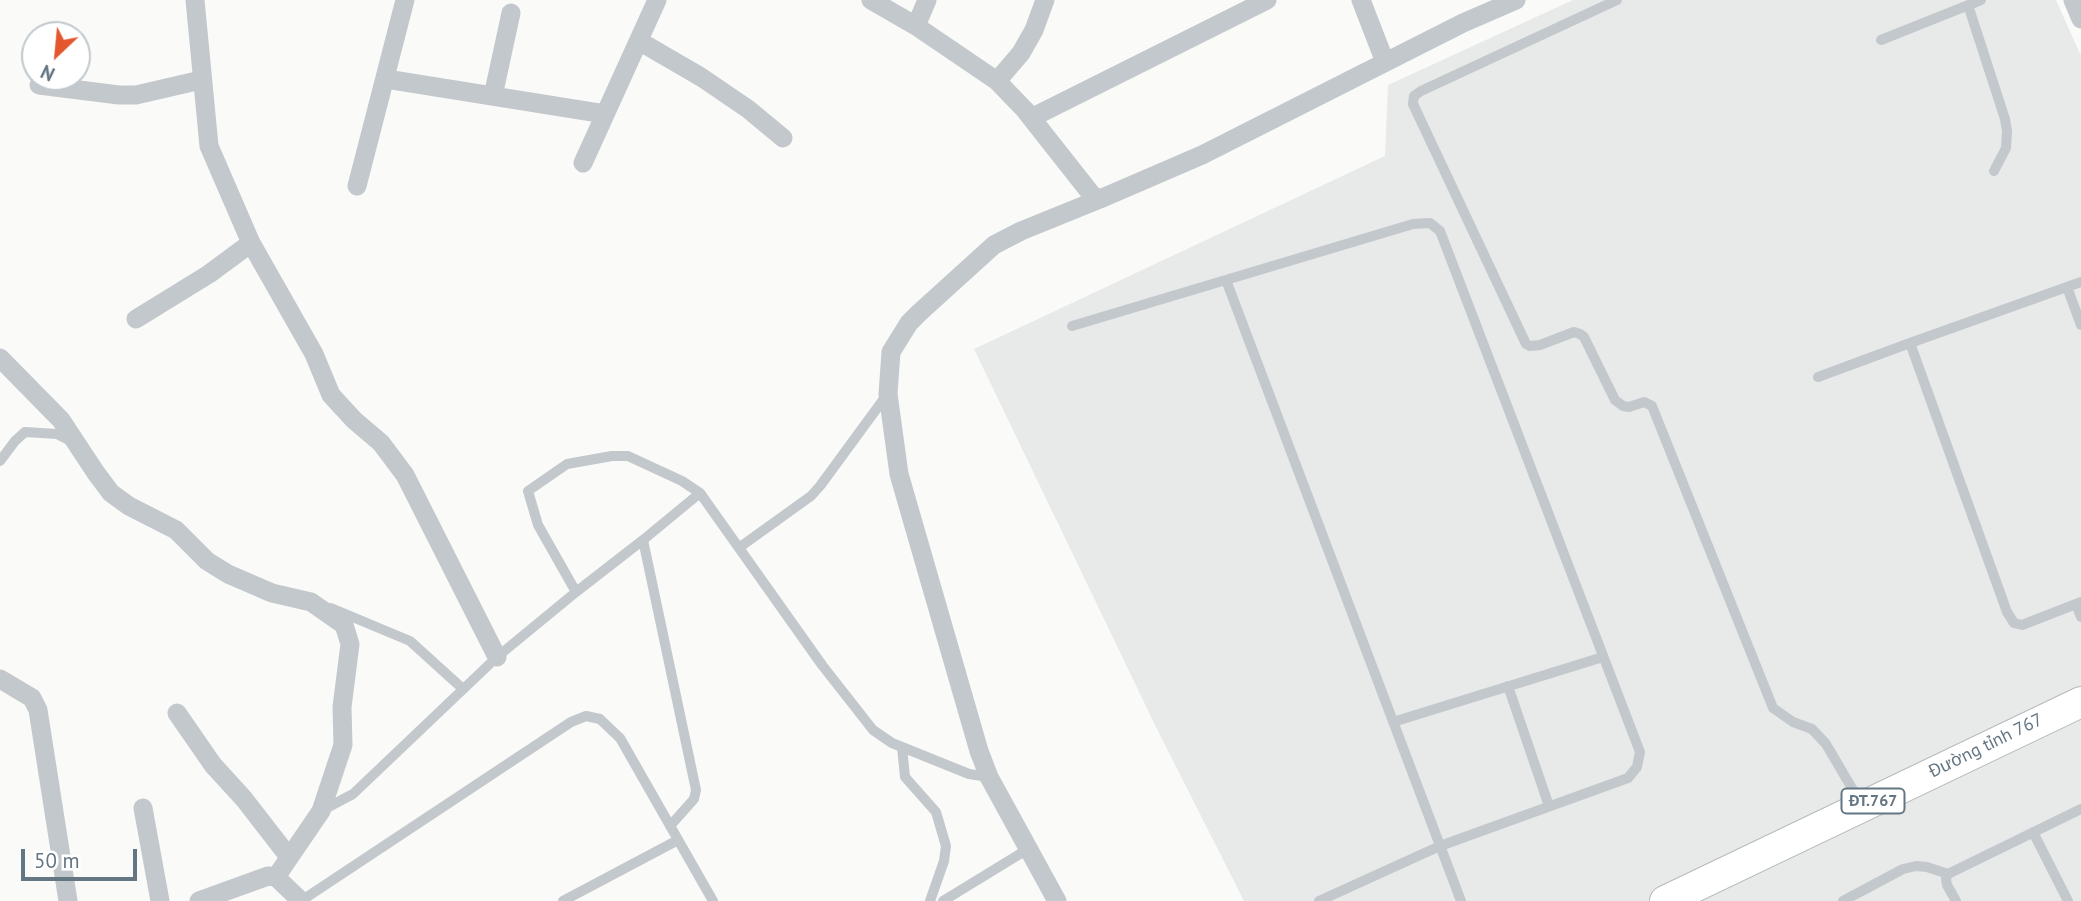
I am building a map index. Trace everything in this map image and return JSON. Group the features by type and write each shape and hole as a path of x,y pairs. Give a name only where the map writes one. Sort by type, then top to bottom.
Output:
{"main road":[{"name":"Đường tỉnh 767","path":"1665,901 2081,702"}],"street":[{"path":"195,0 209,146 251,243 314,354 331,395 354,420 381,443 405,475 497,657"},
{"path":"357,186 405,0"},
{"path":"583,163 657,0"},
{"path":"870,0 916,26 998,82 1025,110 1092,195 1100,199"},
{"path":"916,26 927,0"},
{"path":"998,82 1021,53 1034,30 1045,0"},
{"path":"1031,118 1268,0"},
{"path":"1362,0 1385,62"},
{"path":"1058,901 989,777 960,689 899,474 888,394 891,352 901,334 919,313 994,245 1021,231 1202,155 1385,62 1483,7 1516,0"},
{"path":"2073,0 2081,19"},
{"path":"493,96 511,13"},
{"path":"639,41 701,77 748,109 783,138"},
{"path":"386,79 605,114"},
{"path":"87,91 136,95 201,80"},
{"path":"136,319 209,274 251,243"},
{"path":"0,358 61,420 111,493 129,506 176,530 207,561 228,574 272,593 311,602 344,625 350,644 342,707 343,745 321,811 276,877"},
{"path":"0,679 32,698 38,710 68,901"},
{"path":"177,713 213,765 244,799 289,857"},
{"path":"143,808 160,901"},
{"path":"199,901 268,876 276,877 301,901"}],"lane":[{"path":"1617,0 1421,91 1414,96 1413,104 1526,344 1540,345 1574,332 1580,334 1618,403 1629,407 1644,402 1652,406 1773,708 1793,722 1812,729 1826,744 1862,806"},
{"path":"1881,40 1981,0"},
{"path":"1968,5 2005,118 2006,148 1994,171"},
{"path":"1072,326 1413,224 1430,223 1440,231 1640,752 1637,767 1628,778 1440,846 1319,901"},
{"path":"1226,280 1461,901"},
{"path":"1818,377 2081,282"},
{"path":"2067,287 2081,325"},
{"path":"1910,343 2007,612 2014,623 2022,625 2079,603 2081,617"},
{"path":"740,547 816,491 888,394"},
{"path":"0,461 25,432 57,434 78,444"},
{"path":"576,592 538,525 528,491 567,464 628,456 682,481 700,493 814,655 865,722 883,737 902,747 969,774 989,777"},
{"path":"321,811 354,794 497,657 700,493"},
{"path":"643,540 696,790 694,799 670,826"},
{"path":"311,602 348,614 410,641 463,689"},
{"path":"1393,722 1603,657"},
{"path":"1508,686 1549,806"},
{"path":"301,901 571,722 586,716 600,719 620,738 713,901"},
{"path":"902,747 905,777 936,812 946,846 947,852 930,901"},
{"path":"1843,901 1903,869 1927,867 1948,874 2081,808"},
{"path":"2033,832 2068,901"},
{"path":"563,901 678,840"},
{"path":"943,901 1027,849"},
{"path":"1948,874 1947,885 1956,901"}],"shaded area":[{"path":"1573,0 2056,0 2081,56 2081,901 1244,901 1156,727 974,349 1385,156 1388,85"}]}
